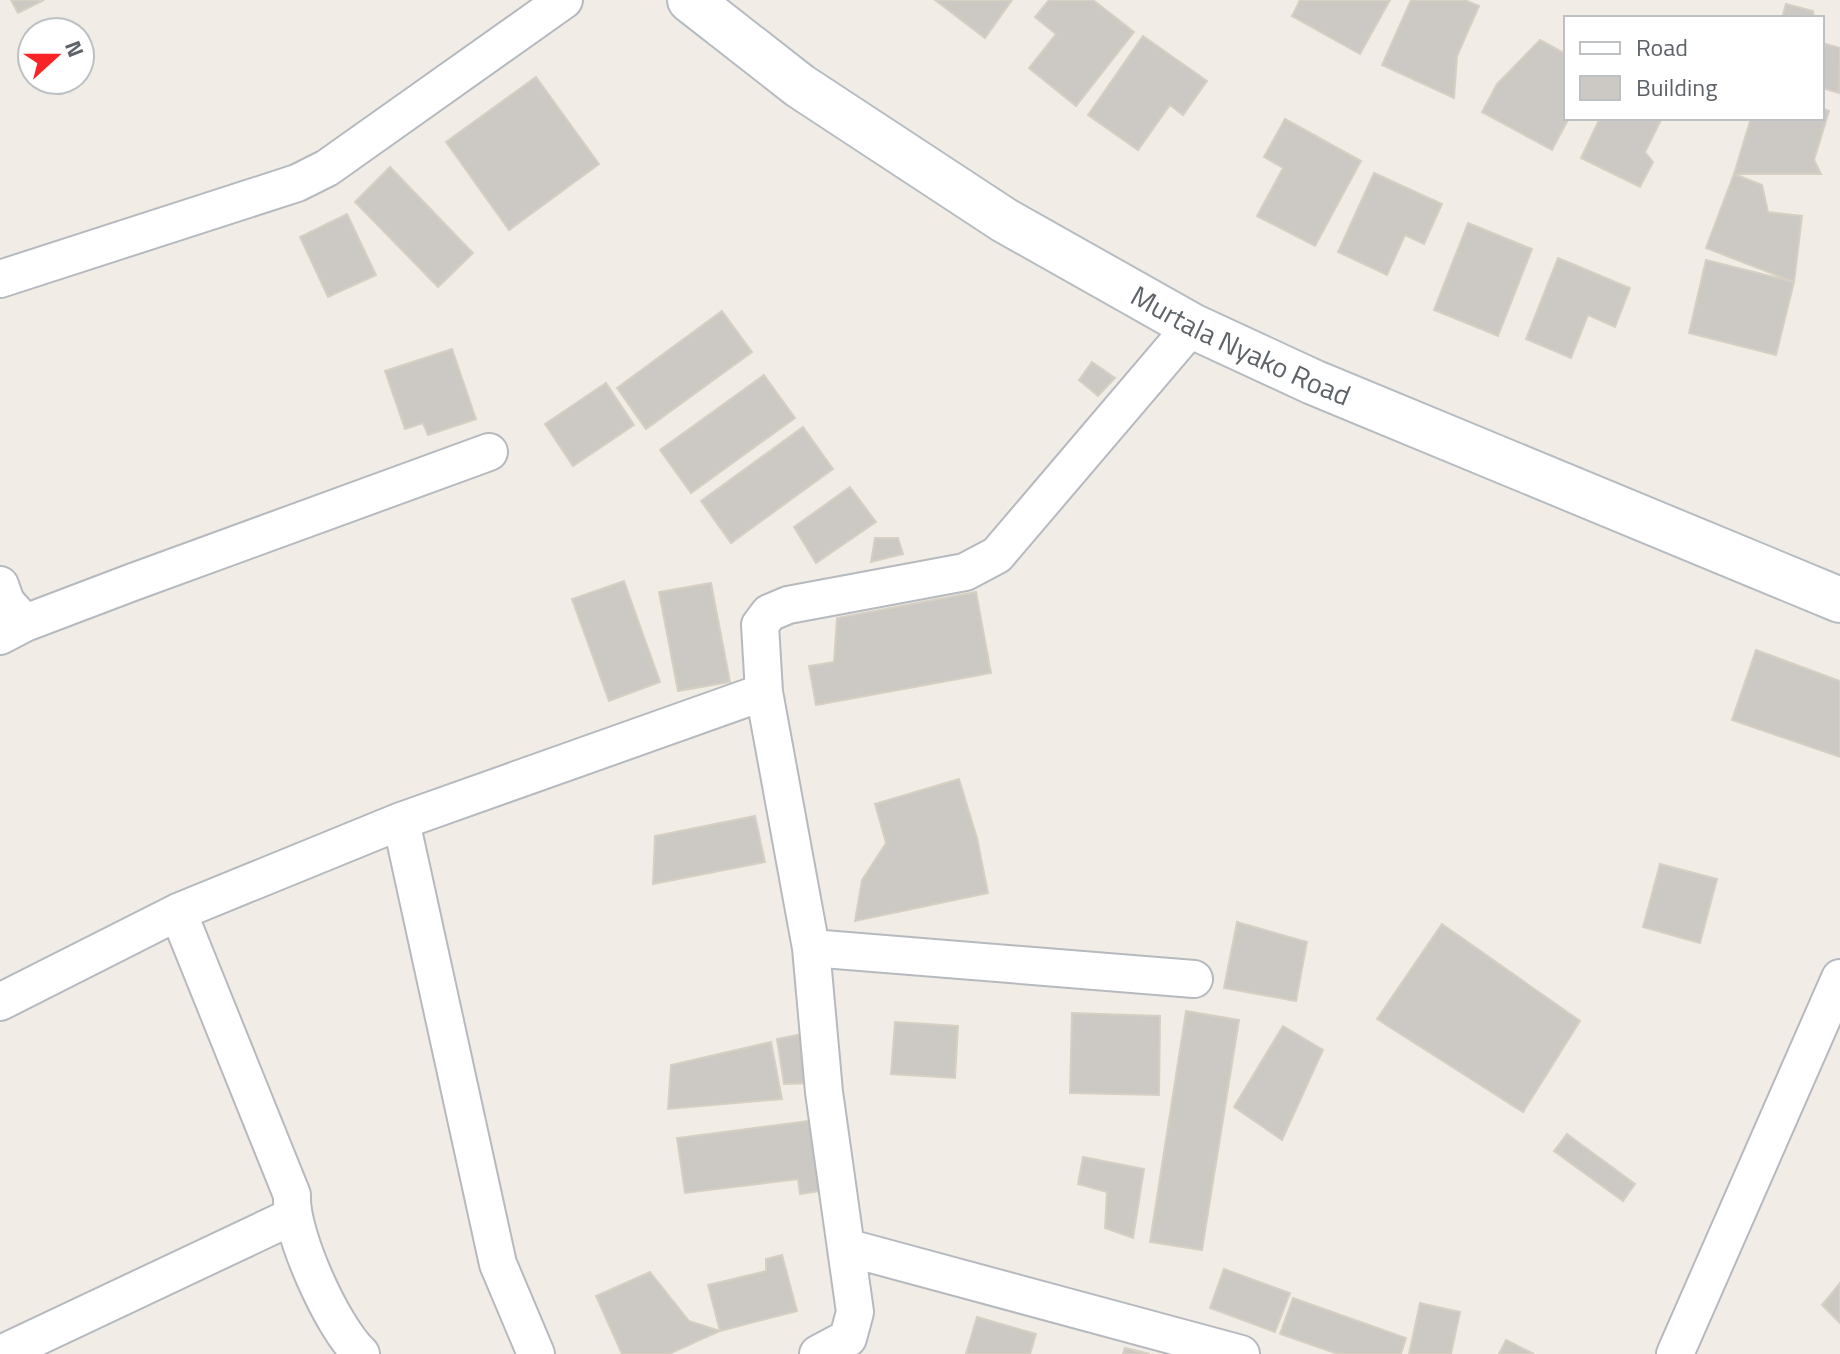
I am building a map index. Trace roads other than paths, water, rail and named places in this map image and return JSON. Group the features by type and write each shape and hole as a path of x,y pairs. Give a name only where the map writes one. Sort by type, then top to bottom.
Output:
{"street":[{"path":"0,279 297,183 327,168 564,0"},
{"name":"Murtala Nyako Road","path":"690,0 800,86 1004,220 1192,326 1313,382 1840,600"},
{"path":"818,1354 848,1338 854,1326 849,1248 824,1092 811,948 764,692 760,625 769,613 788,605 965,572 984,564 997,555 1192,326"},
{"path":"0,585 12,630 489,452"},
{"path":"0,1002 178,912 401,821 764,692"},
{"path":"401,821 498,1264 536,1354"},
{"path":"178,912 292,1195 291,1217 338,1329 361,1354"},
{"path":"811,948 1194,979"},
{"path":"1675,1354 1837,994"},
{"path":"1,1354 291,1217"},
{"path":"849,1248 1241,1354"}]}
